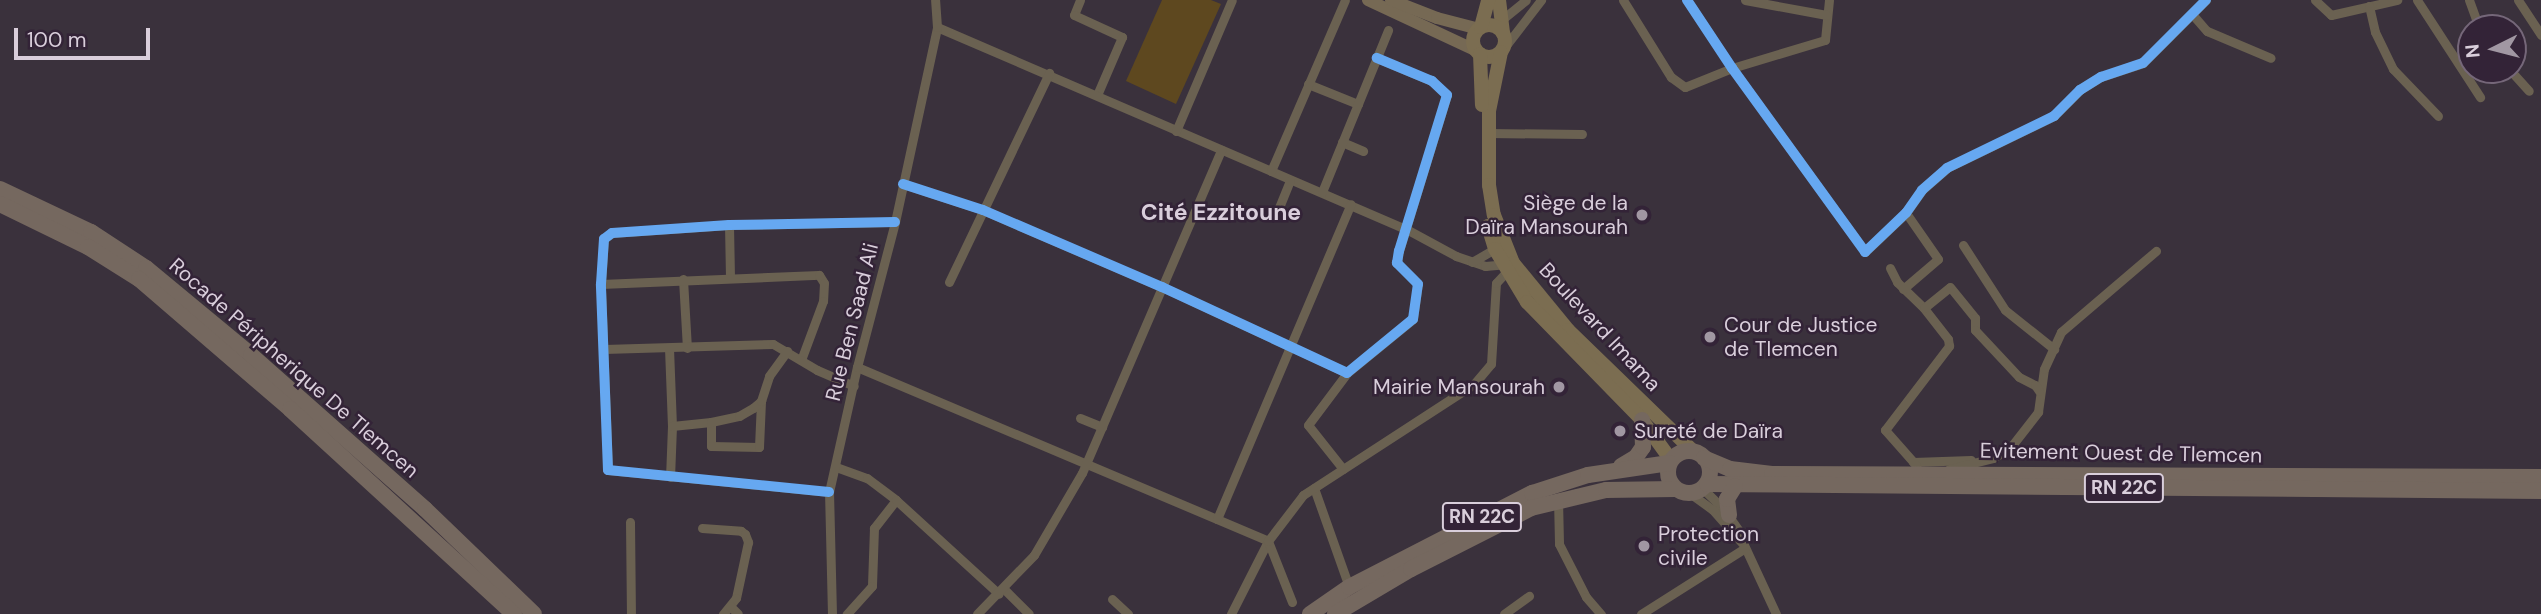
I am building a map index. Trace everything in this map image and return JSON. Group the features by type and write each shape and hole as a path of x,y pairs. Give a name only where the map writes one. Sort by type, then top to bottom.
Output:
{"highway":[{"name":"Rocade Péripherique De Tlemcen","path":"0,188 112,244 173,289 452,534 534,614"},
{"path":"0,204 88,247 139,279 290,409 514,614"},
{"path":"1610,471 1640,452 1645,435 1643,421"},
{"path":"1681,452 1699,455 1709,466 1700,489 1675,489 1668,480 1670,461 1681,452"},
{"name":"Evitement Ouest de Tlemcen","path":"1699,455 1730,469 1758,474 1916,467 1937,472 2541,477"},
{"name":"RN 22C","path":"1310,614 1349,587 1532,493 1610,471 1670,461"},
{"path":"1729,515 1727,499 1735,486"},
{"name":"Evitement Ouest de Tlemcen","path":"1700,489 1735,486 2541,491"},
{"name":"RN 22C","path":"1335,614 1351,609 1477,535 1531,508 1558,499 1606,490 1675,489"}],"main road":[{"path":"1368,0 1493,56 1495,33 1437,18 1391,0"},
{"name":"Boulevard Imama","path":"1488,0 1495,33"},
{"name":"Boulevard Imama","path":"1499,0 1489,134 1491,200 1499,246"},
{"name":"Boulevard Imama","path":"1495,33 1474,40 1479,52 1482,190 1499,246 1527,302 1643,421 1670,461"},
{"name":"Boulevard Imama","path":"1508,266 1568,330 1699,455"}],"street":[{"name":"Rue Ben Saad Ali","path":"832,614 829,492 857,367 895,222 937,27 935,0"},
{"path":"1080,0 1074,15 1122,37 1097,95"},
{"path":"1176,131 1232,0"},
{"path":"1271,171 1345,0"},
{"path":"1495,33 1526,0"},
{"path":"1495,33 1541,0"},
{"path":"1623,0 1671,77 1685,88 1732,68 1825,40 1829,0"},
{"path":"1688,0 1732,68 1866,252 1906,213 1922,190 1959,160 2054,116 2080,90 2101,77 2143,63 2206,0"},
{"path":"1745,0 1827,15"},
{"path":"2315,0 2331,15 2397,0"},
{"path":"2417,0 2480,97"},
{"path":"2518,0 2541,35"},
{"path":"2369,6 2375,32 2393,69 2438,116"},
{"path":"2192,14 2207,31 2271,58"},
{"path":"937,27 1350,204 1472,262 1508,266 1496,283 1491,364 1474,384 1303,495 1268,541 1230,614"},
{"path":"1322,192 1388,30"},
{"path":"1343,469 1308,425 1347,373 1413,319 1418,284 1397,263 1447,95 1432,81 1377,58"},
{"path":"949,282 1049,73"},
{"path":"1308,84 1358,104"},
{"path":"2523,84 2529,91"},
{"path":"1489,134 1581,134"},
{"path":"1342,142 1363,151"},
{"path":"977,614 1034,555 1087,463 1221,150"},
{"path":"1278,210 1290,180"},
{"path":"903,184 983,210 1162,287 1347,373"},
{"path":"1217,519 1350,204"},
{"path":"1903,289 1938,259 1906,213"},
{"path":"829,492 608,470 601,284 606,235 729,225 895,222"},
{"path":"729,225 730,278"},
{"path":"1963,245 2005,310 2054,349"},
{"path":"1472,262 1499,246"},
{"path":"1937,472 1987,460 2010,447 2038,412 2044,369 2061,332 2155,251"},
{"path":"1890,268 1903,289 1924,308 1948,339 1949,346 1885,430 1916,467 1987,460"},
{"path":"601,284 813,275 822,278 825,287 822,309 801,360"},
{"path":"682,279 687,348"},
{"path":"1924,308 1950,287 1975,318 1975,330 2019,377 2035,385 2039,391"},
{"path":"604,349 773,344 854,386"},
{"path":"669,348 672,426 670,477"},
{"path":"711,422 711,446 759,447 761,401 769,376 787,351"},
{"path":"857,367 1268,541 1292,602"},
{"path":"672,426 739,416 761,401"},
{"path":"1080,418 1102,427"},
{"path":"836,467 867,478 1029,614"},
{"path":"1314,488 1349,587"},
{"path":"1700,489 1729,515 1743,537 1776,614"},
{"path":"1700,489 1745,546"},
{"path":"1558,499 1559,544 1586,597 1601,614"},
{"path":"847,614 872,586 874,528 895,500"},
{"path":"629,522 631,614"},
{"path":"702,528 745,534 748,542 736,598 726,610 738,614"},
{"path":"1640,614 1745,546"},
{"path":"1504,614 1529,596"},
{"path":"1112,599 1128,614"}],"shaded area":[{"path":"1162,0 1211,0 1221,4 1176,104 1126,81"}],"cycle path":[{"path":"1687,0 1732,68 1865,252 1906,213 1922,190 1947,168 2054,116 2080,90 2101,77 2143,63 2206,0"},
{"path":"903,184 983,210 1162,287 1347,373 1413,319 1418,284 1397,263 1447,95 1432,81 1377,58"},
{"path":"829,492 608,470 601,284 604,239 612,233 729,225 895,222"}],"place":[{"name":"Siège de la Daïra Mansourah","path":"1642,215"},
{"name":"Cour de Justice de Tlemcen","path":"1710,337"},
{"name":"Mairie Mansourah","path":"1559,387"},
{"name":"Sureté de Daïra","path":"1620,431"},
{"name":"Protection civile","path":"1644,546"}],"district":[{"name":"Cité Ezzitoune","path":"1221,212"}]}
